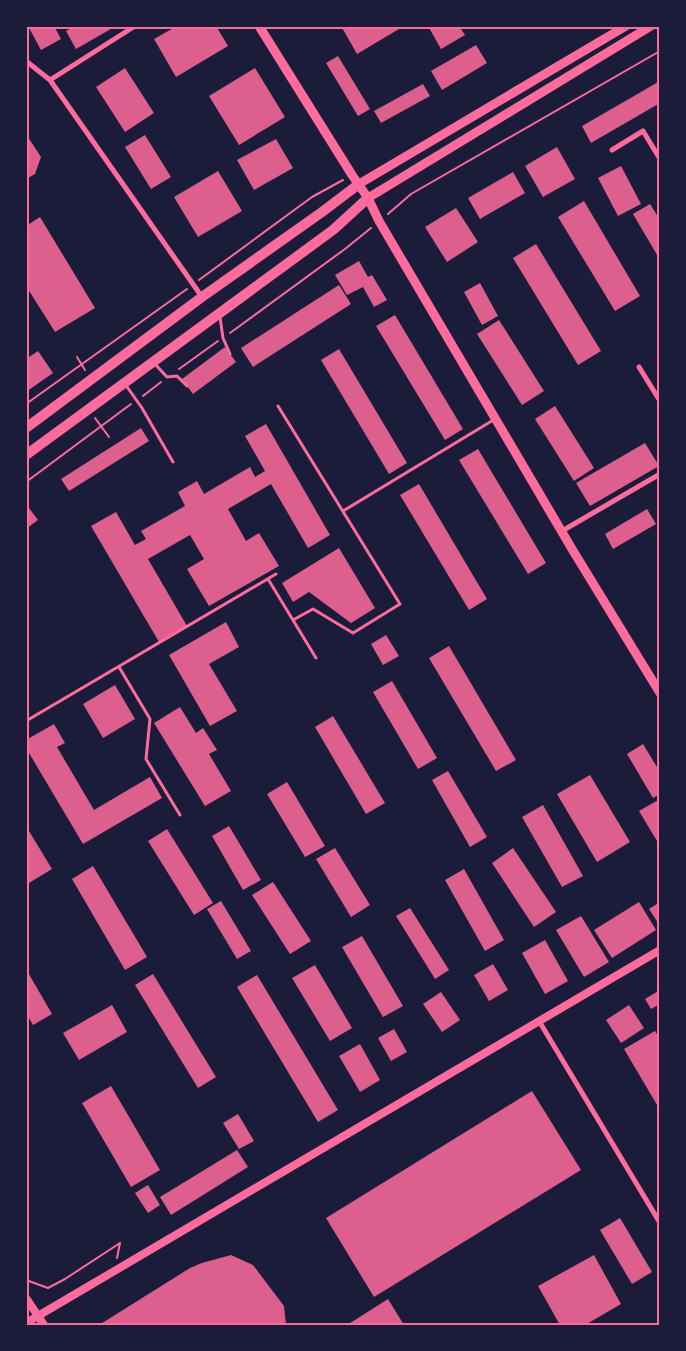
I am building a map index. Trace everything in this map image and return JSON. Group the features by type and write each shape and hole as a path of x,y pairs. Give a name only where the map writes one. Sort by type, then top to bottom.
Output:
{"main road":[{"path":"259,26 368,198 379,221 495,418 660,693"},
{"path":"26,428 202,297 359,184 626,26"},
{"path":"26,455 333,230 368,198 651,26"}],"street":[{"path":"50,80 135,26"},
{"path":"26,61 50,80 202,297"},
{"path":"612,150 643,131 660,159"},
{"path":"639,367 660,401"},
{"path":"562,531 660,474"},
{"path":"26,1323 660,950"},
{"path":"539,1021 660,1223"},
{"path":"26,1298 44,1325"}],"lane":[{"path":"219,313 224,338 230,354"},
{"path":"154,362 167,377 177,376 187,386"},
{"path":"125,384 174,462"},
{"path":"278,406 400,604 354,633 313,609 293,620"},
{"path":"343,511 495,418"},
{"path":"26,721 276,574"},
{"path":"268,579 316,658"},
{"path":"119,667 150,719 146,759 180,815"}],"path":[{"path":"26,482 167,377 224,338 345,249 411,194 660,51"},
{"path":"26,1280 48,1288 120,1243"}],"building":[{"path":"28,26 54,26 61,39 41,50"},
{"path":"75,26 116,26 76,49 66,31"},
{"path":"177,26 216,26 228,46 176,77 154,39"},
{"path":"341,26 404,26 357,54"},
{"path":"428,26 459,26 465,35 441,49"},
{"path":"476,45 487,63 442,90 431,71"},
{"path":"338,56 370,109 358,116 326,63"},
{"path":"125,68 154,113 125,132 96,87"},
{"path":"255,68 285,117 239,145 209,96"},
{"path":"660,81 660,103 591,143 582,126"},
{"path":"423,84 430,96 381,123 374,111"},
{"path":"26,134 41,157 35,174 26,179"},
{"path":"145,135 171,177 151,189 125,147"},
{"path":"276,139 293,168 254,190 237,160"},
{"path":"557,147 575,179 543,197 525,166"},
{"path":"621,166 641,204 618,216 598,178"},
{"path":"218,171 242,211 198,237 174,197"},
{"path":"513,172 525,193 480,219 468,198"},
{"path":"584,201 640,296 615,311 558,217"},
{"path":"650,204 660,220 660,260 633,214"},
{"path":"456,208 478,242 447,262 425,227"},
{"path":"40,217 95,308 55,332 26,286 26,226"},
{"path":"536,244 601,351 578,365 513,258"},
{"path":"359,261 368,277 372,275 387,300 374,307 363,287 347,295 335,275"},
{"path":"480,283 498,316 482,325 464,292"},
{"path":"339,285 351,304 253,367 241,348"},
{"path":"395,315 463,429 445,440 376,326"},
{"path":"499,320 544,391 522,405 477,334"},
{"path":"225,347 236,362 193,394 182,379"},
{"path":"339,349 407,463 389,474 321,360"},
{"path":"38,351 53,373 26,392 26,359"},
{"path":"555,406 594,468 574,481 535,419"},
{"path":"266,424 330,535 308,548 271,484 228,509 246,541 259,533 279,566 209,606 187,569 204,559 190,535 148,559 187,626 159,642 91,526 116,512 135,545 146,539 141,531 185,506 178,492 197,481 204,494 250,467 255,477 265,471 245,436"},
{"path":"141,428 149,441 69,491 61,479"},
{"path":"645,443 659,466 590,506 576,483"},
{"path":"478,449 546,563 528,574 459,460"},
{"path":"419,484 487,599 469,610 400,495"},
{"path":"26,504 38,520 26,529"},
{"path":"647,509 656,524 613,549 605,534"},
{"path":"339,548 375,608 351,623 309,592 293,602 282,583"},
{"path":"226,622 239,647 209,664 237,711 210,726 169,655"},
{"path":"386,635 399,656 383,665 371,644"},
{"path":"449,646 516,760 496,771 429,658"},
{"path":"392,681 437,758 418,769 373,692"},
{"path":"115,685 135,719 103,738 83,704"},
{"path":"180,707 196,733 203,728 217,750 209,754 231,791 205,806 154,723"},
{"path":"333,716 385,803 366,814 315,727"},
{"path":"54,724 65,743 57,747 94,810 150,777 162,798 83,844 26,748 26,740"},
{"path":"643,744 660,772 660,794 653,798 627,754"},
{"path":"448,771 487,837 470,847 432,780"},
{"path":"590,775 630,842 597,862 557,794"},
{"path":"287,782 325,846 305,857 267,794"},
{"path":"660,799 660,846 639,811"},
{"path":"543,805 583,876 562,887 522,817"},
{"path":"26,826 52,869 29,883 26,878"},
{"path":"229,826 261,880 243,890 212,836"},
{"path":"167,829 213,903 194,915 148,841"},
{"path":"335,848 370,905 351,917 316,859"},
{"path":"513,848 556,912 534,927 492,863"},
{"path":"93,866 147,957 125,970 72,879"},
{"path":"464,869 504,940 485,951 445,880"},
{"path":"273,882 311,941 290,954 252,895"},
{"path":"221,901 251,951 237,959 207,909"},
{"path":"639,902 656,930 612,958 594,930"},
{"path":"660,902 660,926 649,909"},
{"path":"410,908 449,970 435,979 396,916"},
{"path":"581,916 609,962 584,977 556,930"},
{"path":"362,936 403,1006 383,1017 342,947"},
{"path":"545,940 568,981 545,994 522,953"},
{"path":"493,964 508,990 489,1001 474,975"},
{"path":"315,965 352,1028 330,1041 292,978"},
{"path":"26,969 52,1014 33,1025 26,1013"},
{"path":"153,974 216,1077 198,1088 135,985"},
{"path":"257,975 338,1110 318,1122 237,987"},
{"path":"660,990 660,1004 651,1009 645,999"},
{"path":"441,992 460,1020 442,1032 423,1004"},
{"path":"112,1005 127,1032 79,1060 63,1033"},
{"path":"629,1005 644,1028 621,1043 606,1020"},
{"path":"394,1029 407,1052 391,1061 378,1038"},
{"path":"655,1031 660,1039 660,1110 624,1049"},
{"path":"360,1044 380,1080 360,1092 339,1056"},
{"path":"111,1086 160,1170 131,1187 82,1103"},
{"path":"532,1091 581,1170 374,1297 326,1218"},
{"path":"238,1114 254,1141 239,1149 223,1123"},
{"path":"237,1150 248,1167 171,1215 160,1197"},
{"path":"148,1185 160,1205 148,1213 135,1193"},
{"path":"620,1218 652,1272 632,1284 600,1230"},
{"path":"231,1255 253,1265 284,1306 286,1325 99,1325 190,1268"},
{"path":"594,1255 621,1304 585,1325 560,1325 538,1286"},
{"path":"388,1299 404,1325 347,1325"}]}
